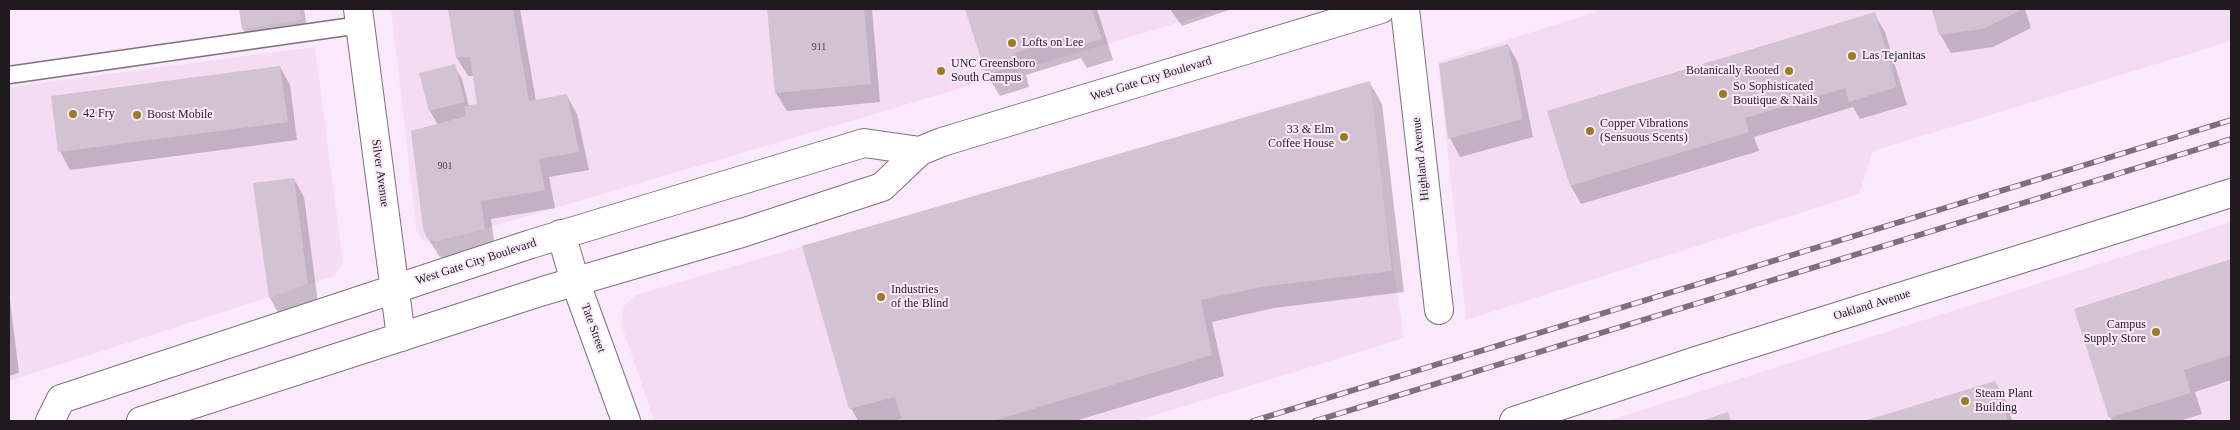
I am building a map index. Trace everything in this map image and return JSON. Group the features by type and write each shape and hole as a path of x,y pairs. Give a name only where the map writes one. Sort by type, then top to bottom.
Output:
{"main road":[{"name":"West Gate City Boulevard","path":"141,421 400,337 575,282 745,232 882,188 920,151 942,142 1381,9"},
{"name":"Highland Avenue","path":"1405,9 1439,310"},
{"name":"Silver Avenue","path":"359,17 400,337"},
{"name":"West Gate City Boulevard","path":"50,421 61,399 561,234 864,143 920,151"},
{"name":"Oakland Avenue","path":"1514,421 1699,360 2231,193"},
{"name":"Tate Street","path":"561,234 575,282 626,421"}],"lane":[{"path":"9,75 359,17"}],"shaded area":[{"path":"391,9 1223,9 432,244 423,240 417,232"},
{"path":"1605,9 2231,9 2231,41 1873,151 1859,194 1466,320 1438,62"},
{"path":"315,47 343,263 334,276 9,381 9,87"},
{"path":"1360,83 1367,88 1404,338 1136,421 654,421 621,323 624,306 636,295"},
{"path":"2231,222 2231,421 1608,421"}],"building":[{"path":"239,9 299,9 301,20 242,29"},
{"path":"448,9 513,9 529,101 567,94 579,152 539,159 545,190 481,201 485,229 435,242 427,238 423,228 411,131 466,116 464,106 477,104 470,57 456,58"},
{"path":"767,9 864,9 871,84 775,93"},
{"name":"Lofts on Lee","path":"965,9 1092,9 1102,39 1073,47 1070,36 1015,53 1018,65 986,75"},
{"path":"1932,9 2023,9 1983,29 1939,35"},
{"path":"1875,12 1897,87 1849,102 1845,88 1745,118 1749,132 1570,186 1547,111"},
{"path":"1508,44 1523,119 1448,139 1439,64"},
{"path":"455,64 465,102 429,111 419,73"},
{"path":"280,66 288,122 58,152 51,96"},
{"path":"1370,81 1392,271 1261,287 1201,300 1212,355 993,421 902,421 895,397 849,409 802,246"},
{"path":"294,178 308,284 269,298 253,183"},
{"name":"Campus Supply Store","path":"2231,259 2231,355 2184,370 2191,393 2109,418 2074,309"},
{"name":"Steam Plant Building","path":"1995,381 2008,421 1864,421"},
{"path":"1728,412 1731,421 1701,421"}],"railway":[{"path":"1253,421 2231,120"},
{"path":"1315,421 2231,139"}],"place":[{"name":"Lofts on Lee","path":"1012,43"},
{"name":"Las Tejanitas","path":"1852,56"},
{"name":"UNC Greensboro South Campus","path":"941,71"},
{"name":"Botanically Rooted","path":"1789,71"},
{"name":"So Sophisticated Boutique & Nails","path":"1723,94"},
{"name":"42 Fry","path":"73,114"},
{"name":"Boost Mobile","path":"137,115"},
{"name":"Copper Vibrations (Sensuous Scents)","path":"1590,131"},
{"name":"33 & Elm Coffee House","path":"1344,137"},
{"name":"Industries of the Blind","path":"881,297"},
{"name":"Campus Supply Store","path":"2156,332"},
{"name":"Steam Plant Building","path":"1965,401"}]}
